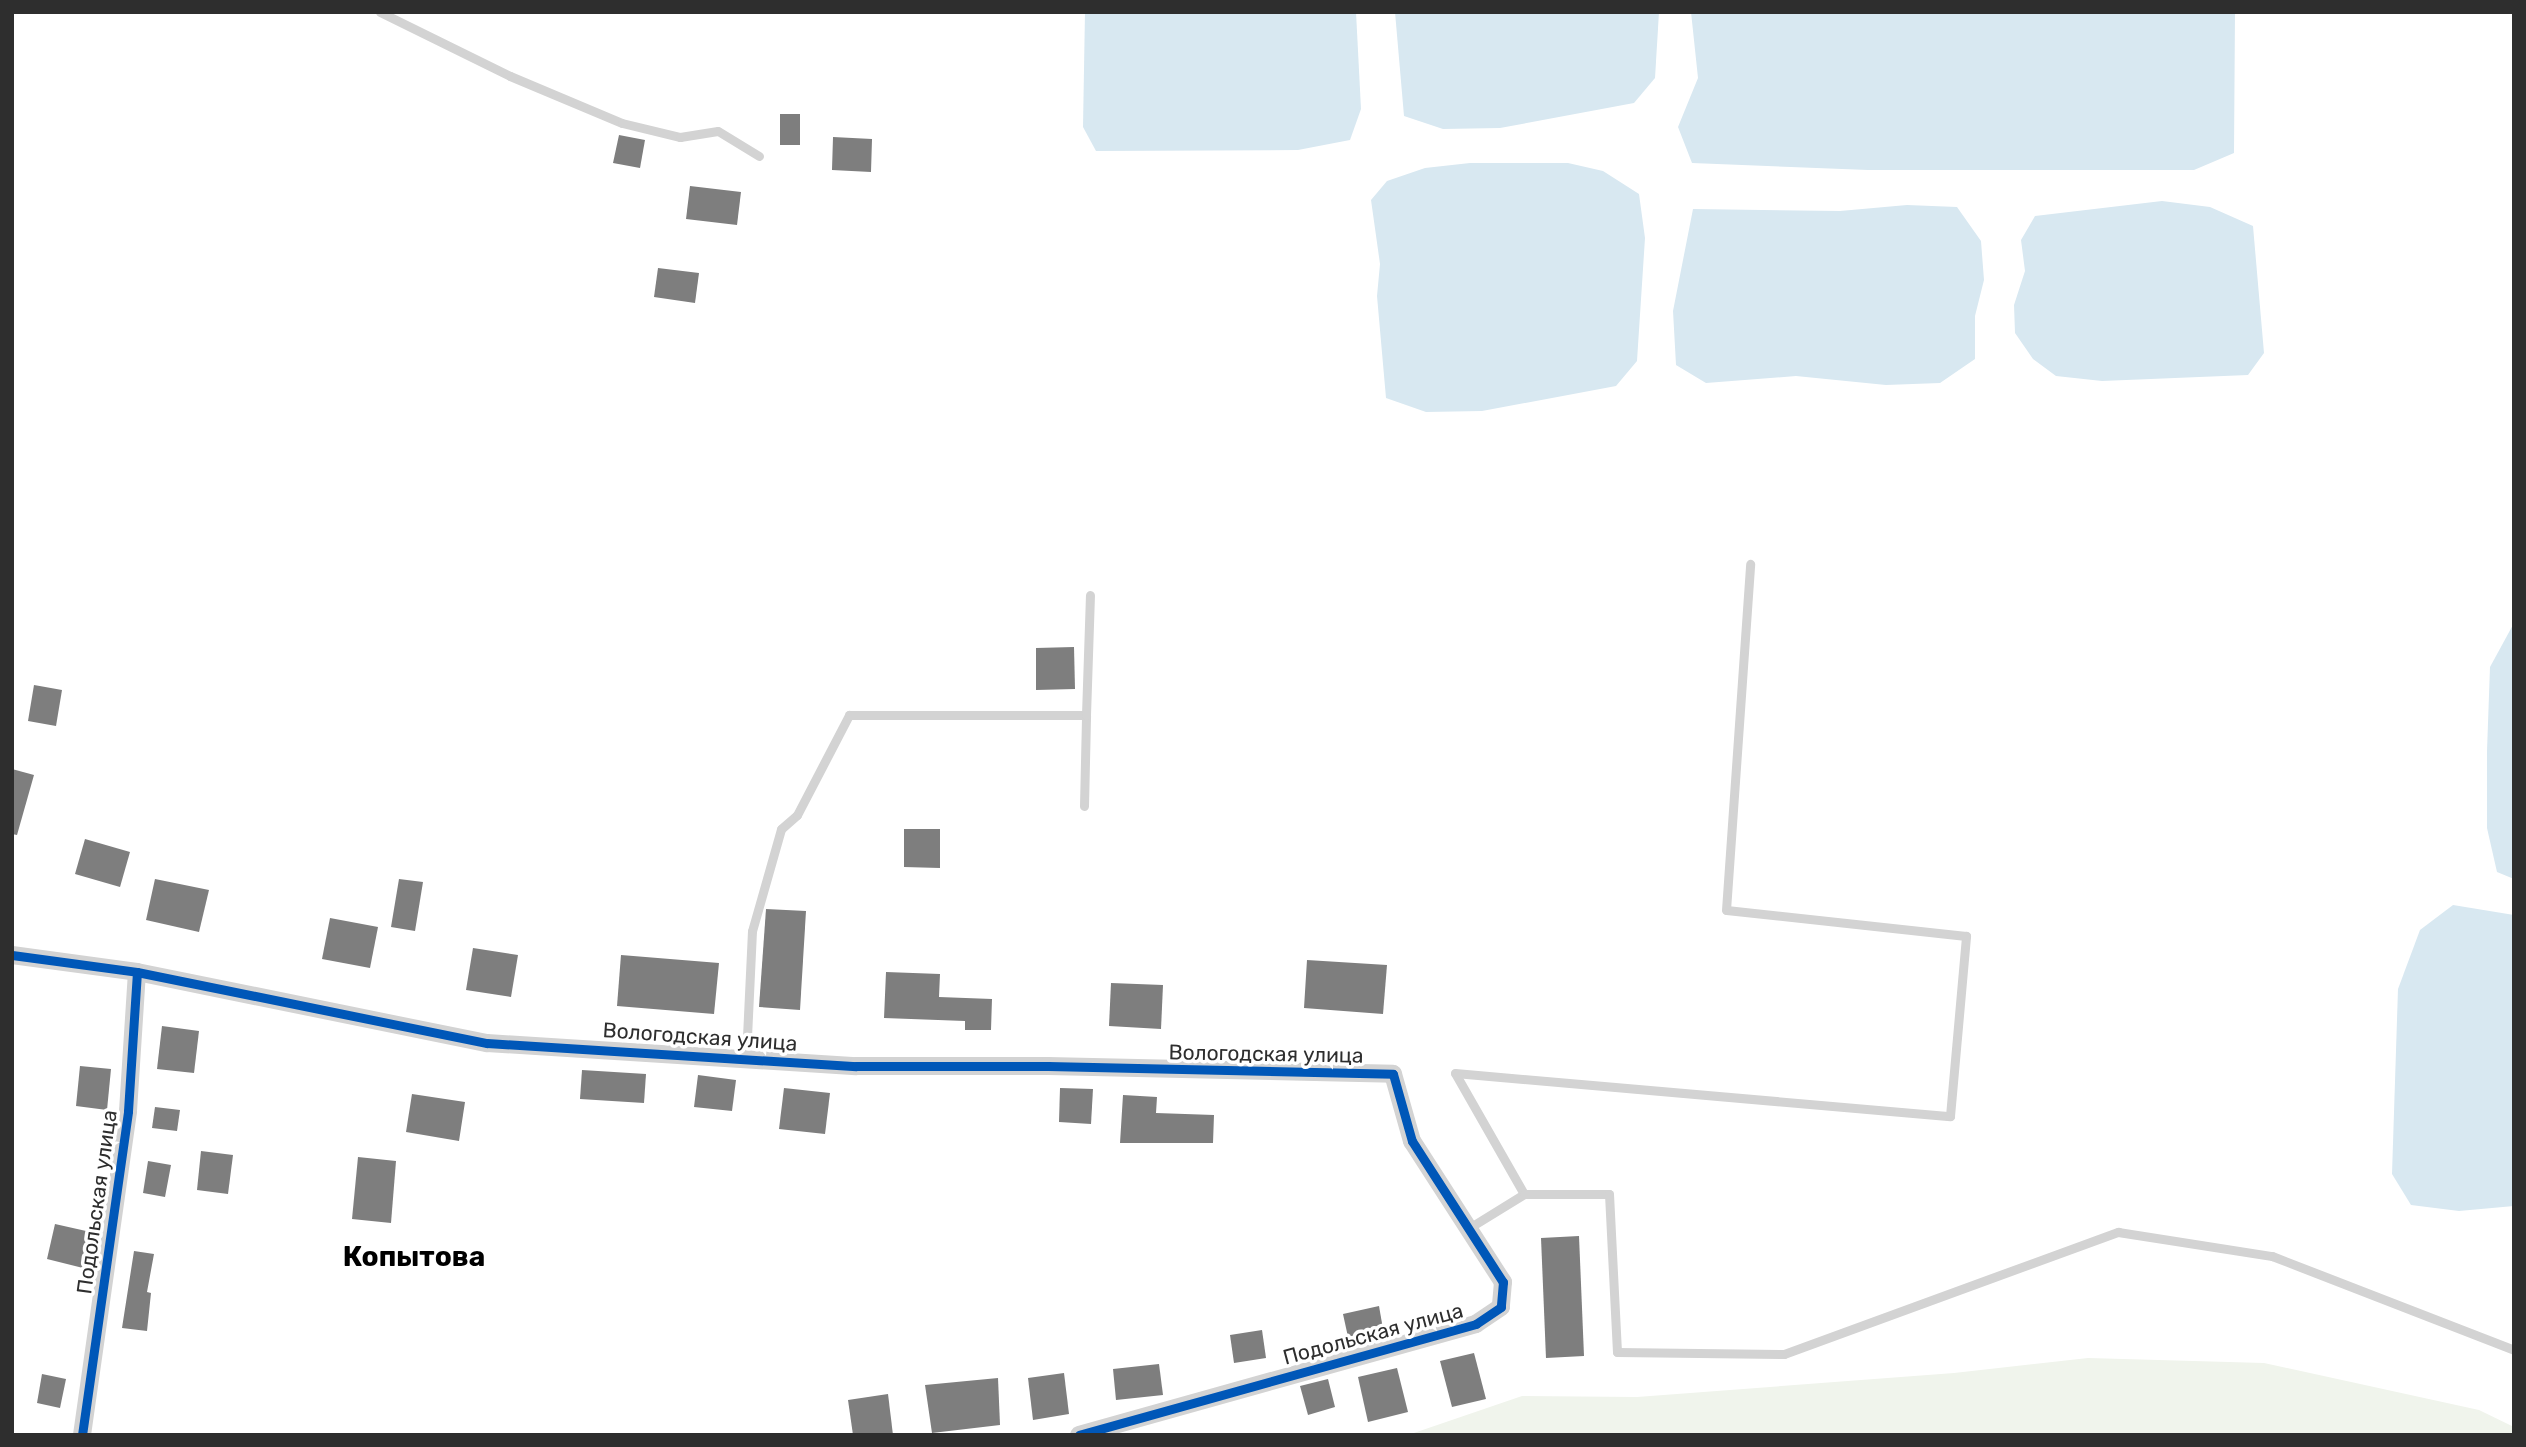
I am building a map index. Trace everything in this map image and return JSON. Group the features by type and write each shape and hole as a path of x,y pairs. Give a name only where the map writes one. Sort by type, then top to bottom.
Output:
{"street":[{"name":"Вологодская улица","path":"12,955 137,972 487,1043 856,1066 1393,1074"},
{"name":"Подольская улица","path":"82,1435 128,1111 137,972"},
{"name":"Подольская улица","path":"1079,1435 1476,1324 1501,1307 1503,1282 1412,1141 1393,1074"}],"lane":[{"path":"380,12 510,76 622,123 680,137 718,131 759,156"},
{"path":"1524,1194 1455,1073 1950,1116 1966,936 1726,910 1750,564"},
{"path":"1084,806 1090,595"},
{"path":"746,1058 751,930 781,829 797,815 849,715 1086,715"},
{"path":"1469,1228 1524,1194 1609,1194 1617,1352 1784,1354 2118,1232 2272,1256 2514,1350"}],"shaded area":[{"path":"1085,12 1356,12 1361,109 1350,140 1298,150 1096,151 1083,127"},
{"path":"1395,12 1659,12 1655,78 1634,103 1500,128 1443,129 1404,116"},
{"path":"1691,12 2235,12 2234,153 2194,170 1868,170 1692,163 1678,127 1698,78"},
{"path":"1470,163 1568,163 1603,171 1639,194 1645,238 1637,361 1616,386 1482,411 1426,412 1386,398 1377,296 1380,264 1371,200 1387,181 1425,168"},
{"path":"2162,201 2210,207 2253,226 2264,353 2248,375 2102,381 2056,376 2033,359 2015,333 2014,305 2025,271 2021,240 2035,216"},
{"path":"1907,205 1957,207 1981,241 1984,280 1975,316 1975,359 1940,383 1886,385 1796,376 1706,383 1676,365 1673,311 1693,209 1840,211"},
{"path":"2514,623 2514,879 2497,872 2487,828 2487,751 2490,667"},
{"path":"2453,905 2514,915 2514,1206 2459,1211 2411,1205 2392,1174 2398,989 2420,930"},
{"path":"2088,1358 2264,1363 2479,1410 2514,1427 2514,1435 1408,1435 1522,1396 1637,1397 1954,1373"}],"building":[{"path":"780,114 800,114 800,145 780,145"},
{"path":"619,135 645,140 640,168 613,163"},
{"path":"833,137 872,139 871,172 832,170"},
{"path":"690,186 741,192 737,225 686,219"},
{"path":"658,268 699,273 695,303 654,297"},
{"path":"1074,647 1075,689 1036,690 1036,648"},
{"path":"34,685 62,690 56,726 28,721"},
{"path":"12,769 34,775 17,835 12,834"},
{"path":"904,829 940,829 940,868 904,867"},
{"path":"85,839 130,852 120,887 75,874"},
{"path":"155,879 209,890 199,932 146,920"},
{"path":"399,879 423,882 415,931 391,927"},
{"path":"766,909 806,911 800,1010 759,1007"},
{"path":"330,918 378,927 370,968 322,959"},
{"path":"473,948 518,955 511,997 466,990"},
{"path":"621,955 719,963 714,1014 617,1006"},
{"path":"1307,960 1387,965 1383,1014 1304,1008"},
{"path":"886,972 940,974 939,997 992,999 991,1030 965,1030 965,1021 884,1018"},
{"path":"1111,983 1163,985 1161,1029 1109,1026"},
{"path":"162,1026 199,1031 194,1073 157,1069"},
{"path":"80,1066 111,1069 107,1110 76,1106"},
{"path":"582,1070 646,1074 644,1103 580,1099"},
{"path":"698,1075 736,1080 732,1111 694,1107"},
{"path":"784,1088 830,1093 825,1134 779,1129"},
{"path":"1060,1088 1093,1089 1091,1124 1059,1122"},
{"path":"412,1094 465,1102 459,1141 406,1132"},
{"path":"1123,1095 1157,1097 1156,1113 1214,1115 1213,1143 1120,1143"},
{"path":"155,1107 180,1110 177,1131 152,1128"},
{"path":"201,1151 233,1155 228,1194 197,1190"},
{"path":"358,1157 396,1161 391,1223 352,1219"},
{"path":"148,1161 171,1165 165,1197 143,1193"},
{"path":"55,1224 95,1233 87,1269 47,1259"},
{"path":"1579,1236 1584,1356 1546,1358 1541,1238"},
{"path":"134,1251 154,1254 147,1292 151,1293 147,1331 122,1328"},
{"path":"1379,1306 1383,1329 1348,1337 1343,1314"},
{"path":"1262,1330 1266,1358 1234,1363 1230,1335"},
{"path":"1474,1353 1486,1399 1452,1407 1440,1361"},
{"path":"1159,1364 1163,1395 1116,1400 1113,1369"},
{"path":"1397,1368 1408,1412 1368,1422 1358,1377"},
{"path":"1064,1373 1069,1414 1033,1420 1028,1378"},
{"path":"42,1374 66,1379 60,1408 37,1403"},
{"path":"998,1378 1000,1425 932,1433 925,1385"},
{"path":"1328,1379 1335,1407 1308,1415 1300,1386"},
{"path":"888,1394 893,1435 853,1435 848,1400"}],"cycle path":[{"path":"12,955 137,972 487,1043 856,1066 1048,1066 1393,1074 1412,1141 1503,1282 1501,1307 1476,1324 1079,1435"},
{"path":"82,1435 128,1111 137,972"}],"district":[{"name":"Копытова","path":"414,1257"}]}
